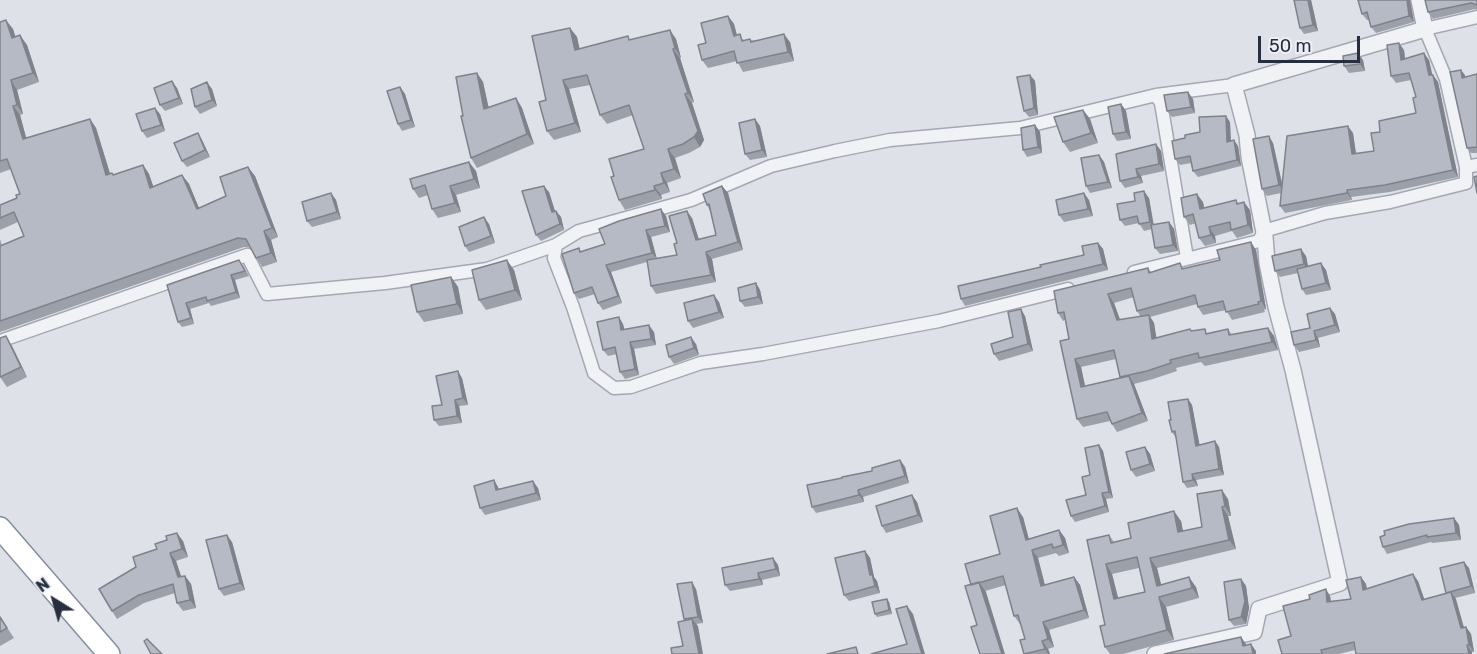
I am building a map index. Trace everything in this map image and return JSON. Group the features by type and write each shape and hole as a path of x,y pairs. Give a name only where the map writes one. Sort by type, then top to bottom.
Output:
{"highway":[{"path":"0,528 109,654"}],"street":[{"path":"1118,276 1259,241 1264,231 1325,213 1390,202 1466,183 1472,166 1446,79 1425,29 1419,0"},
{"path":"0,341 247,255 267,294 385,283 487,269 556,245 579,231 691,200 782,164 890,140 1020,128 1156,95 1234,85 1425,29 1477,17"},
{"path":"1155,654 1254,632 1259,609 1340,583 1293,370 1276,307 1247,135 1234,85"},
{"path":"1156,95 1161,103 1187,258"},
{"path":"556,245 554,258 573,307 594,373 614,388 631,387 701,363 763,354 939,321 1084,285"}],"building":[{"path":"1294,0 1308,0 1313,25 1300,28"},
{"path":"1358,0 1407,0 1409,16 1371,27 1367,12 1362,14"},
{"path":"1425,0 1477,0 1477,5 1471,3 1428,12"},
{"path":"728,16 734,36 740,34 742,41 750,39 751,42 784,34 788,52 737,63 734,51 702,60 698,45 706,43 701,23"},
{"path":"6,20 12,38 20,35 33,73 11,80 17,105 13,106 23,139 90,119 106,175 112,173 113,175 143,165 150,188 182,175 197,209 226,196 220,177 248,167 272,228 264,231 271,253 256,258 246,239 238,238 0,321 0,246 24,236 14,212 0,218 0,205 17,198 16,195 20,194 7,159 0,161 0,22"},
{"path":"570,28 575,50 628,36 629,40 670,30 675,48 673,49 688,93 685,94 698,131 694,137 683,144 668,149 674,169 661,173 664,183 654,186 655,190 619,200 611,177 614,176 609,159 644,149 629,105 600,115 587,75 563,80 575,123 547,131 539,102 546,100 532,36"},
{"path":"1399,43 1401,60 1424,53 1429,75 1433,75 1453,170 1385,185 1347,190 1347,193 1280,206 1287,136 1348,126 1352,154 1374,151 1371,133 1380,132 1379,121 1416,113 1413,98 1416,97 1409,73 1391,76 1387,45"},
{"path":"1358,53 1360,64 1344,66 1343,56"},
{"path":"1461,70 1462,78 1477,74 1477,147 1467,148 1450,72"},
{"path":"477,73 484,109 516,98 527,134 471,158 461,116 463,116 456,77"},
{"path":"1030,75 1034,108 1024,111 1017,77"},
{"path":"172,81 179,98 160,105 154,88"},
{"path":"207,82 212,100 195,107 191,89"},
{"path":"400,87 411,120 398,124 387,91"},
{"path":"1188,92 1191,107 1167,111 1164,95"},
{"path":"1121,104 1126,132 1113,134 1108,107"},
{"path":"155,108 161,125 142,131 136,114"},
{"path":"1083,110 1091,133 1063,142 1054,117"},
{"path":"1226,116 1227,142 1234,140 1237,160 1193,171 1190,156 1175,159 1172,141 1200,132 1199,117"},
{"path":"755,119 762,150 745,154 739,123"},
{"path":"1035,125 1038,147 1023,150 1021,128"},
{"path":"198,133 205,150 182,161 174,143"},
{"path":"1269,136 1279,185 1262,189 1253,139"},
{"path":"1156,144 1159,164 1136,169 1138,177 1120,181 1116,154"},
{"path":"1099,155 1108,182 1086,186 1081,158"},
{"path":"469,162 474,179 450,186 455,203 432,209 425,185 413,189 410,179"},
{"path":"1477,176 1477,193 1474,177"},
{"path":"544,186 552,212 556,211 560,224 536,235 522,191"},
{"path":"722,186 738,242 706,252 711,275 651,286 647,260 677,255 674,244 677,243 669,216 687,211 696,240 716,235 709,204 707,205 703,194"},
{"path":"1144,191 1150,222 1139,224 1137,216 1120,220 1117,204 1135,201 1134,193"},
{"path":"331,193 337,212 307,221 302,202"},
{"path":"1084,193 1088,209 1059,215 1056,200"},
{"path":"1197,194 1200,209 1236,200 1237,204 1244,202 1248,225 1231,230 1230,222 1209,227 1211,235 1199,238 1193,214 1184,217 1181,198"},
{"path":"661,209 665,226 646,230 652,253 606,265 618,296 598,303 592,287 574,293 562,254 579,248 580,252 605,244 599,229"},
{"path":"484,217 491,236 465,246 459,227"},
{"path":"1169,222 1173,245 1155,248 1151,225"},
{"path":"1251,242 1261,301 1258,302 1259,304 1226,312 1223,301 1198,307 1195,295 1137,311 1131,288 1108,294 1117,320 1149,315 1152,339 1190,329 1191,331 1205,329 1206,334 1228,329 1229,335 1268,328 1272,342 1199,358 1198,353 1170,360 1171,363 1147,371 1120,377 1114,350 1075,359 1081,387 1129,376 1142,413 1112,424 1107,412 1077,419 1060,341 1069,339 1064,312 1058,313 1054,291 1148,268 1149,273 1180,263 1182,269 1220,260 1217,250"},
{"path":"1098,243 1103,264 961,299 958,286 1084,255 1082,246"},
{"path":"1301,249 1304,264 1275,271 1272,256"},
{"path":"239,260 245,271 231,275 236,292 207,301 206,297 186,303 191,318 178,322 167,285"},
{"path":"507,260 515,290 479,300 472,270"},
{"path":"1321,263 1326,283 1302,289 1297,269"},
{"path":"451,277 457,304 417,312 411,285"},
{"path":"756,283 758,297 740,301 738,288"},
{"path":"714,295 719,312 688,321 684,303"},
{"path":"1330,308 1335,325 1314,331 1316,340 1294,345 1291,332 1310,328 1307,314"},
{"path":"1021,309 1028,344 994,354 991,344 1013,337 1008,312"},
{"path":"619,317 621,330 649,325 651,339 630,342 635,369 620,372 615,347 603,350 597,322"},
{"path":"6,336 21,367 0,377 0,338"},
{"path":"691,337 694,348 669,357 666,345"},
{"path":"458,371 463,398 455,400 457,416 434,420 432,406 442,405 436,376"},
{"path":"1188,399 1196,446 1215,441 1219,469 1192,474 1193,480 1183,482 1175,431 1172,432 1169,420 1171,420 1168,402"},
{"path":"1099,445 1109,492 1102,493 1105,506 1071,516 1066,500 1086,495 1082,477 1090,475 1085,448"},
{"path":"1145,447 1150,464 1131,470 1126,452"},
{"path":"900,460 905,476 858,490 859,495 812,507 807,485 872,471 872,468"},
{"path":"494,480 496,490 533,481 536,493 480,508 474,486"},
{"path":"1222,490 1225,506 1222,507 1229,540 1150,558 1157,586 1189,577 1192,588 1159,597 1167,630 1105,647 1100,626 1105,625 1087,540 1109,535 1111,543 1131,538 1128,523 1174,511 1178,532 1202,527 1197,494","holes":["1137,557 1145,592 1114,599 1106,564"]},
{"path":"912,495 918,515 882,526 876,506"},
{"path":"1017,508 1026,540 1059,530 1063,545 1053,548 1052,544 1032,550 1041,586 1074,577 1084,610 1043,622 1048,639 1042,641 1045,649 1024,654 1020,640 1025,639 1018,615 1014,616 1003,576 971,585 965,564 1000,554 990,516"},
{"path":"1454,518 1456,533 1427,537 1427,535 1383,547 1380,537 1385,535 1384,531 1409,524"},
{"path":"177,533 182,549 170,553 178,577 185,576 190,600 177,603 173,584 139,595 112,611 99,589 136,567 133,557 157,549 155,544 167,540 166,536"},
{"path":"227,535 240,583 219,589 206,540"},
{"path":"865,551 875,586 844,595 835,558"},
{"path":"773,558 776,569 758,573 759,579 725,585 722,568"},
{"path":"1464,562 1471,586 1446,593 1440,568"},
{"path":"1413,574 1422,600 1451,592 1461,628 1466,627 1469,654 1356,654 1354,642 1321,650 1322,654 1282,654 1278,640 1291,636 1283,606 1310,599 1309,595 1326,589 1327,602 1351,599 1346,580 1361,577 1363,590"},
{"path":"1241,579 1245,601 1241,617 1229,620 1224,582"},
{"path":"692,582 698,617 684,619 677,584"},
{"path":"979,582 1002,654 980,654 971,627 977,625 965,586"},
{"path":"887,599 889,610 875,614 872,602"},
{"path":"907,606 922,654 871,654 907,644 896,609"},
{"path":"0,617 7,628 0,632"},
{"path":"692,619 699,654 672,654 671,648 683,646 678,622"},
{"path":"1241,637 1243,646 1251,644 1253,654 1164,654"},
{"path":"147,639 162,654 151,654 144,641"},
{"path":"856,647 858,654 827,654"}]}
